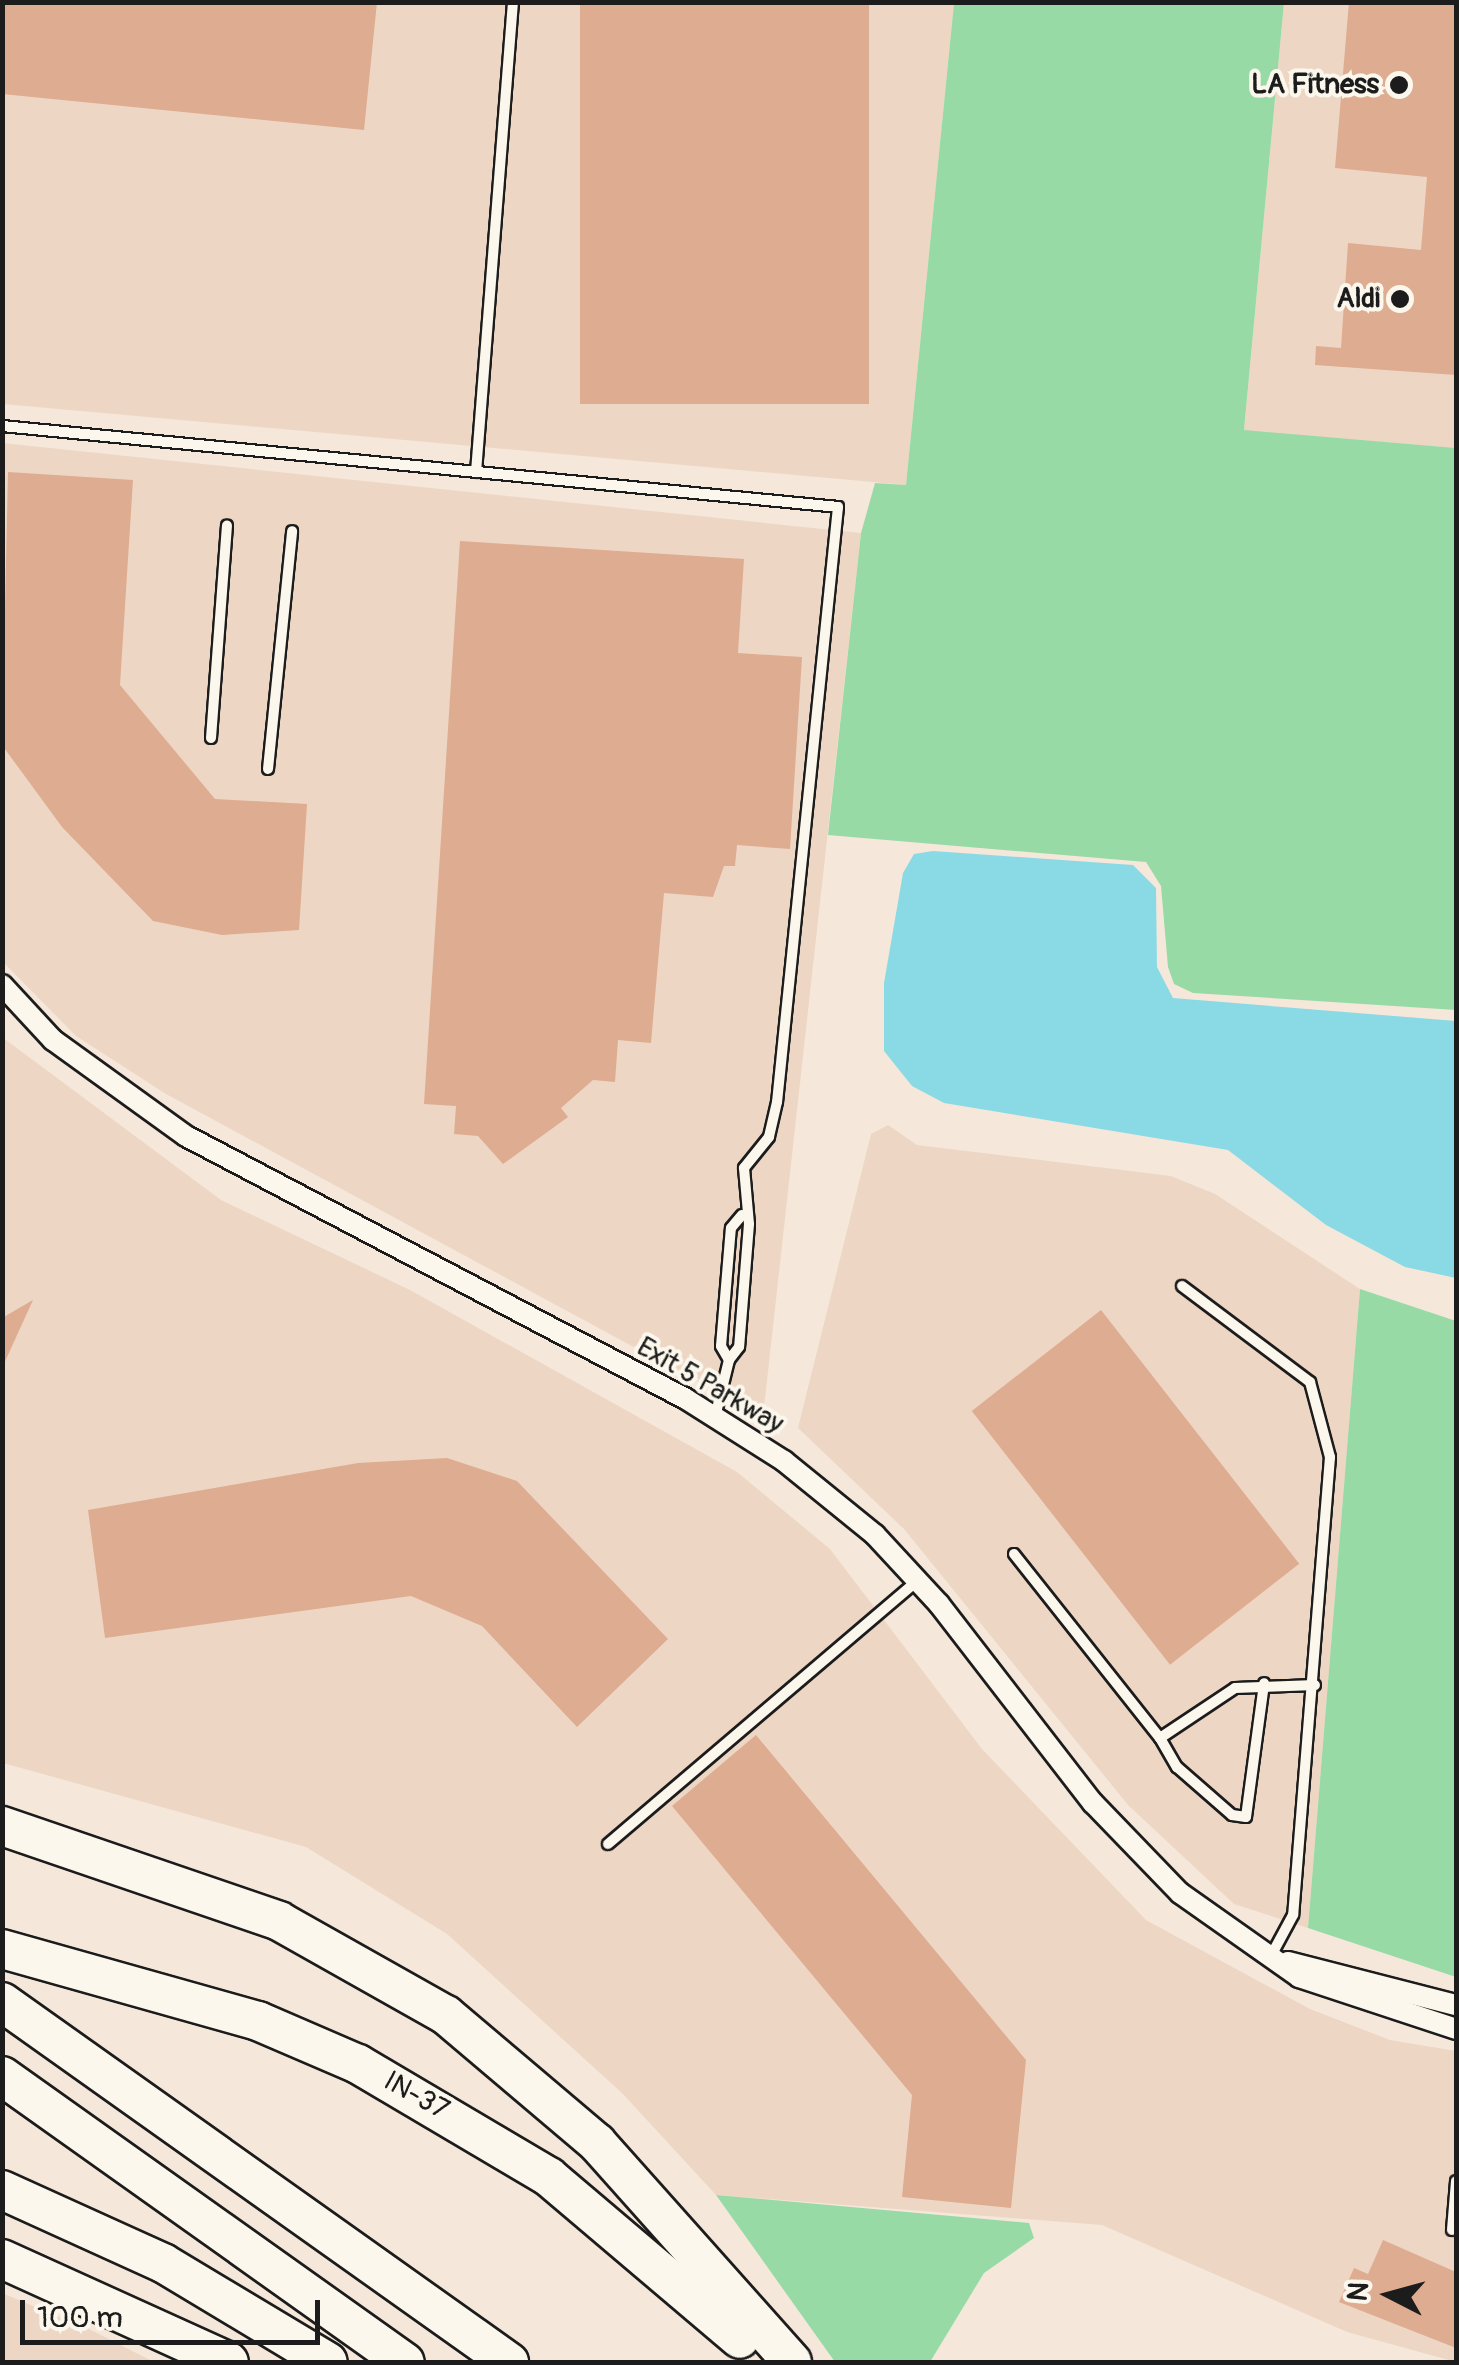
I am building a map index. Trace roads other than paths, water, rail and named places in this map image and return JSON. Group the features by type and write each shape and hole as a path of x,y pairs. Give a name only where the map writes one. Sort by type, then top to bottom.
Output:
{"highway":[{"path":"2,1826 279,1922 446,2015 597,2143 792,2362"},
{"name":"IN-37","path":"2,1949 115,1978 306,2042 486,2135 626,2234 763,2362"},
{"path":"2,2002 509,2362"},
{"path":"2,2076 405,2362"},
{"path":"2,2190 164,2263 328,2362"},
{"path":"2,2258 229,2362"}],"street":[{"name":"Exit 5 Parkway","path":"2,984 54,1040 186,1136 715,1417 799,1473 917,1580 1131,1846 1280,1958 1342,1994 1456,2029"},
{"name":"Exit 5 Parkway","path":"1280,1958 1456,2004"}],"lane":[{"path":"476,472 514,2"},
{"path":"2,426 838,507 777,1102 768,1138 744,1168 742,1215 730,1248 722,1346 729,1360"},
{"path":"211,738 226,526"},
{"path":"268,769 292,532"},
{"path":"715,1417 729,1360 739,1347 749,1224 742,1215"},
{"path":"1182,1286 1310,1382 1330,1457 1315,1684 1293,1915 1280,1958"},
{"path":"1014,1554 1160,1738 1177,1767 1232,1815 1246,1816 1264,1683"},
{"path":"608,1844 917,1580"},
{"path":"1160,1738 1236,1688 1264,1683 1315,1684"},
{"path":"1452,2230 1456,2181"}],"water":[{"path":"933,851 1133,865 1156,888 1157,967 1173,998 1456,1021 1456,1278 1405,1267 1326,1225 1228,1150 944,1103 912,1086 884,1051 884,983 903,873 914,854"}],"place":[{"name":"LA Fitness","path":"1399,85"},
{"name":"Aldi","path":"1400,299"}]}
